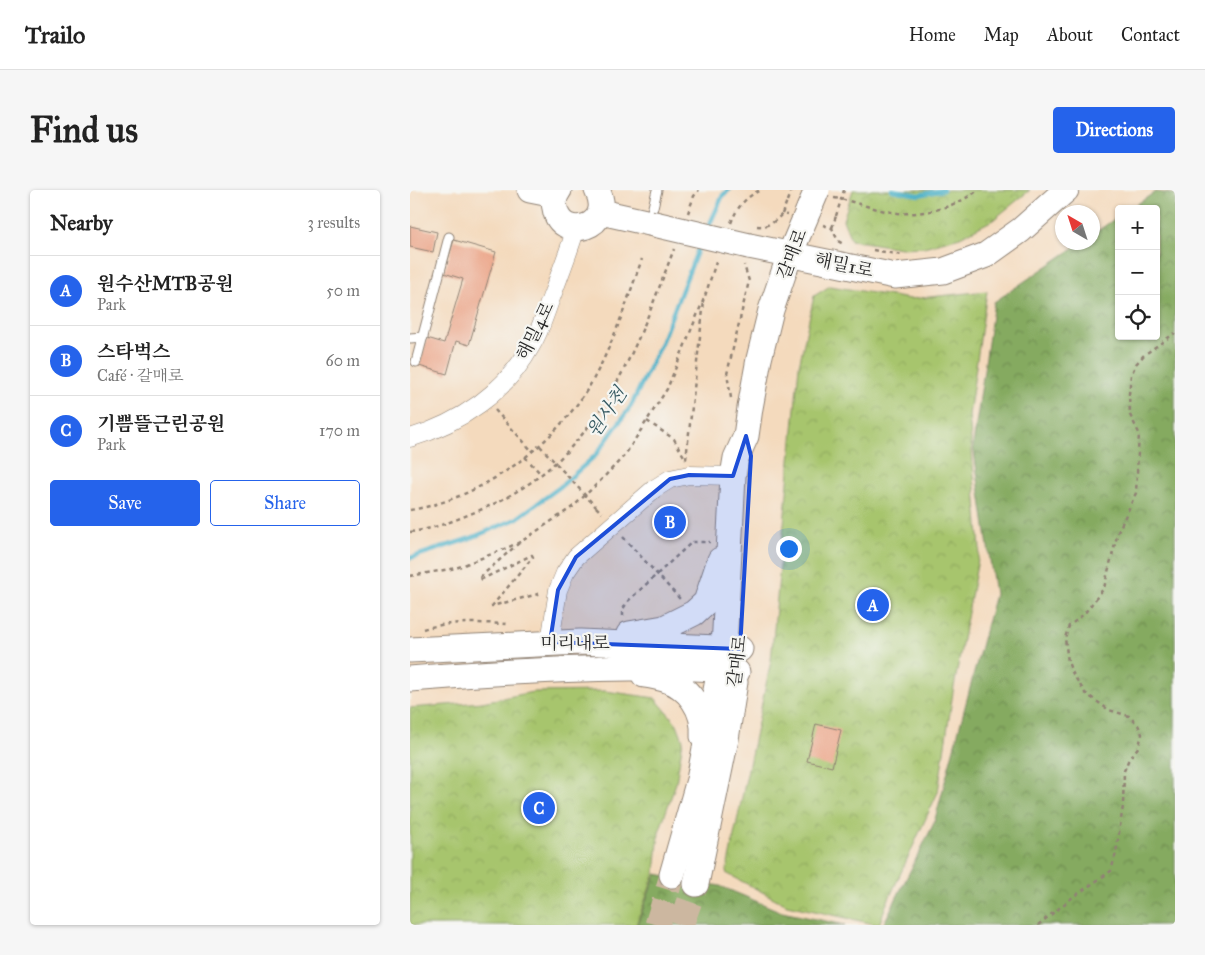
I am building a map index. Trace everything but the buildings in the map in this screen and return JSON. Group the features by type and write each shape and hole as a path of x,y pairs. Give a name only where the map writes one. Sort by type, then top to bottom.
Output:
{"street":[{"path":"530,190 557,193 554,207 556,215 561,222 576,228 591,224 599,201"},
{"name":"해밀1로","path":"599,201 650,223 749,246 895,276 943,271 986,255 1021,230 1066,190"},
{"name":"갈매로","path":"672,875 730,659 721,534 736,458 746,436 758,359 771,310 808,198"},
{"name":"해밀4로","path":"410,438 466,414 492,393 517,368 532,345 565,263 576,228"},
{"name":"갈매로","path":"696,884 726,739 730,659 751,456 746,436"},
{"path":"550,642 558,590 565,573 576,557 654,489 670,479 690,474 733,476"},
{"path":"577,642 664,628 694,613 706,602 721,534"},
{"name":"미리내로","path":"410,650 577,642 730,659"},
{"name":"미리내로","path":"410,679 473,674 597,669 730,659"},
{"path":"597,669 665,679 680,687 691,697 699,709 704,725 700,773"}],"lane":[{"path":"650,223 657,190"},
{"path":"416,362 449,238"},
{"path":"410,338 423,337"}],"path":[{"path":"687,215 694,196 699,190"},
{"path":"729,227 736,209 748,197 760,190"},
{"path":"790,190 808,198"},
{"path":"790,190 808,198 896,212 921,213 949,206 978,190"},
{"path":"832,228 844,190"},
{"path":"782,214 808,198"},
{"path":"410,532 447,524 491,506 528,485 560,460 585,432 609,398 652,308 677,243"},
{"path":"410,576 456,568 507,548 522,540 574,506 624,455 667,389 705,296 719,254"},
{"path":"410,510 426,508 476,489 540,446 573,410 595,376 642,259"},
{"path":"647,421 674,439 686,460 705,296"},
{"path":"1038,925 1073,897 1111,871 1116,853 1123,806 1124,771 1128,761 1139,746 1142,734 1138,725 1129,716 1108,710 1085,693 1068,662 1065,638 1069,626 1084,614 1104,588 1118,532 1136,493 1140,433 1130,415 1129,394 1131,375 1136,364 1144,355 1175,333"},
{"path":"493,408 532,451"},
{"path":"540,446 604,516"},
{"path":"525,457 542,474"},
{"path":"618,532 682,602"},
{"path":"622,623 623,609 628,601 692,542 721,534"},
{"path":"522,540 479,578 480,580 532,555 533,557 492,606 542,593"}],"highlighted area":[{"path":"746,436 751,456 740,649 550,642 558,590 576,557 670,479 689,475 733,476"}],"green space":[{"path":"853,190 1030,190 993,220 960,237 924,247 901,248 851,240 843,220"},
{"path":"1155,192 1175,194 1175,925 883,925 934,823 995,594 973,445 994,302 1071,250 1100,250 1100,229 1115,219 1115,340 1160,340 1160,205 1136,205"},
{"path":"830,286 910,299 987,291 969,415 980,549 953,692 938,792 886,905 879,925 787,905 726,873 771,661 799,366 814,296"},
{"path":"605,691 655,698 677,724 683,740 676,783 659,832 655,873 636,925 410,925 410,708 482,702 533,692"},
{"path":"656,874 720,886 782,912 845,925 637,925"}],"waterway":[{"name":"원사천","path":"708,228 723,195 729,190"},
{"name":"원사천","path":"892,190 919,195 943,190"},
{"name":"원사천","path":"410,558 471,538 516,519 560,487 596,455 631,406 661,343 700,244"}],"tunnel":[{"path":"657,925 672,875"},
{"path":"681,925 696,884"}],"place":[{"name":"스타벅스","path":"670,522"},
{"name":"원수산MTB공원","path":"873,605"},
{"name":"기쁨뜰근린공원","path":"539,808"}]}
